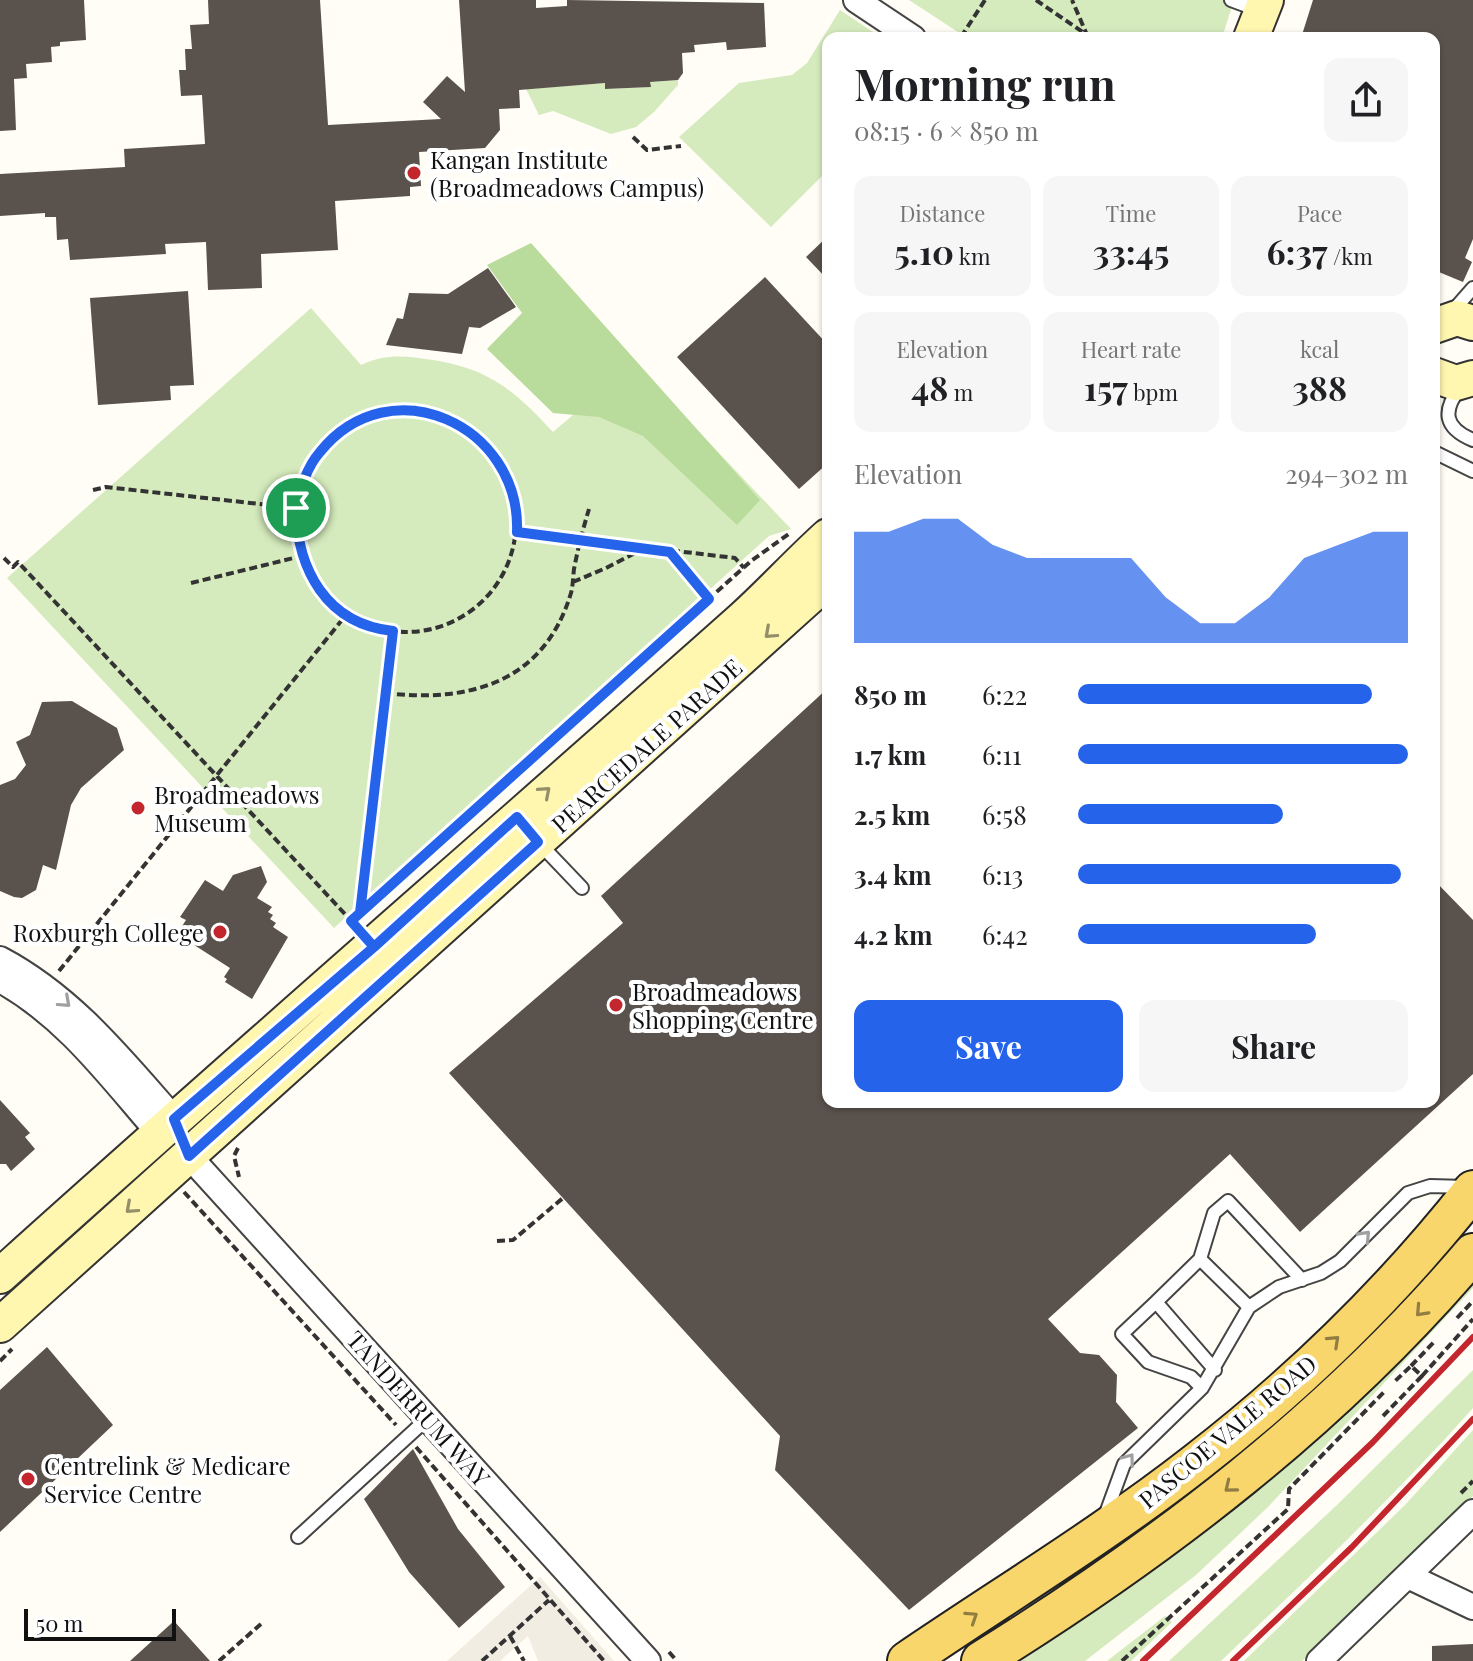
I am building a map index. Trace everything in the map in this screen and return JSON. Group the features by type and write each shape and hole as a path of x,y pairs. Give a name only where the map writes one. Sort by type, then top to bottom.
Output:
{"main road":[{"name":"PASCOE VALE ROAD","path":"907,1661 1102,1531 1198,1461 1267,1403 1370,1307 1473,1189"},
{"name":"PASCOE VALE ROAD","path":"981,1661 1170,1536 1286,1442 1406,1327 1473,1253"}],"street":[{"path":"856,0 904,32"},
{"name":"PEARCEDALE PARADE","path":"0,1325 225,1124 527,830 743,618 814,532"},
{"name":"PEARCEDALE PARADE","path":"0,1276 166,1126 374,947 527,830 822,585"},
{"name":"TANDERRUM WAY","path":"0,959 49,988 70,1006 166,1126 178,1165 428,1418 648,1661"},
{"name":"TANDERRUM WAY","path":"0,980 38,1003 58,1020 166,1126"},
{"path":"1319,1661 1410,1577 1473,1512"},
{"path":"1410,1577 1473,1607"}],"lane":[{"path":"1446,322 1473,288"},
{"path":"1463,379 1448,406 1448,414 1460,434 1473,440"},
{"path":"1440,455 1473,471"},
{"path":"527,830 582,888"},
{"path":"1102,1531 1112,1492 1124,1464 1202,1388 1249,1307 1279,1287 1302,1280 1340,1261 1408,1193 1430,1186 1473,1189"},
{"path":"1202,1388 1191,1377 1148,1362 1122,1334 1200,1259 1214,1213 1228,1201 1302,1280"},
{"path":"1200,1259 1249,1307"},
{"path":"1156,1302 1215,1370"},
{"path":"298,1537 428,1418"}],"path":[{"path":"964,32 985,0"},
{"path":"1036,0 1082,32"},
{"path":"1072,0 1086,32"},
{"path":"633,137 647,150 681,146"},
{"path":"400,411 432,413 460,425 485,443 504,468 515,497 517,532 504,575 478,606 443,626 424,631 393,631 364,624 346,615 323,594 306,568 296,539 296,508 304,478 320,452 343,431 370,417 400,411"},
{"path":"93,490 106,487 296,508"},
{"path":"385,693 436,697 461,694 510,677 533,660 546,644 563,611 573,582 589,509"},
{"path":"517,532 735,558 744,568"},
{"path":"351,921 773,542 814,532"},
{"path":"573,582 643,548"},
{"path":"670,552 709,599"},
{"path":"191,583 302,556"},
{"path":"4,558 13,567 18,562 374,947"},
{"path":"57,972 346,615"},
{"path":"360,913 393,631"},
{"path":"225,1124 241,1142 234,1156 237,1174 247,1186"},
{"path":"178,1165 408,1438 604,1661"},
{"path":"497,1241 513,1240 563,1198"},
{"path":"1383,1416 1473,1319"},
{"path":"1122,1661 1288,1509 1289,1489 1389,1386 1411,1366 1422,1376"},
{"path":"482,1661 549,1600"},
{"path":"219,1661 262,1623"},
{"path":"510,1636 524,1661"}],"green space":[{"path":"909,0 1234,0 1224,32 958,32"},
{"path":"840,10 873,32 826,32"},
{"path":"822,39 822,176 771,227 679,137 739,83 792,75 807,63"},
{"path":"678,80 678,85 654,112 636,127 611,134 553,111 539,115 526,89 605,83 606,89 650,87 650,82"},
{"path":"531,243 760,500 737,525 643,436 599,417 553,413 487,349 522,313 487,265"},
{"path":"311,308 361,365 388,357 405,357 470,369 500,384 553,432 634,363 791,529 769,536 334,928 7,578"},
{"path":"1473,1279 1473,1288 1268,1507 1196,1575 1085,1661 1021,1661 1130,1587 1340,1417 1400,1361"},
{"path":"1473,1370 1473,1408 1381,1506 1286,1599 1221,1661 1169,1661 1336,1506"},
{"path":"1473,1430 1473,1496 1302,1661 1244,1661 1405,1505"},
{"path":"1165,1616 1172,1622 1131,1661 1107,1661"}],"shaded area":[{"path":"540,1577 614,1661 538,1661 528,1636 500,1661 447,1661"}],"building":[{"path":"0,0 84,0 86,40 60,42 60,46 51,47 52,62 26,64 27,78 14,79 16,130 0,131"},
{"path":"208,0 320,0 328,125 441,119 423,102 447,76 465,92 459,0 536,0 536,8 567,6 567,0 764,3 766,47 727,50 726,42 694,45 695,52 682,53 683,73 678,80 650,82 651,87 605,89 605,83 519,90 520,108 499,109 500,130 485,148 419,152 421,186 410,187 410,196 335,201 338,250 261,254 262,288 208,290 206,242 165,244 166,254 70,260 68,239 57,240 56,217 45,217 45,213 0,216 0,174 125,167 124,149 205,144 202,95 181,96 179,70 186,70 185,49 192,49 190,25 209,24"},
{"path":"1313,0 1473,0 1473,239 1465,258 1472,262 1463,282 1440,272 1440,32 1303,32"},
{"path":"822,242 822,274 806,257"},
{"path":"488,268 516,307 480,328 469,327 462,354 386,345 397,318 403,319 409,293 448,294"},
{"path":"765,277 822,339 822,468 799,489 677,357"},
{"path":"188,291 194,385 170,386 171,400 98,405 90,298"},
{"path":"822,693 822,1108 1436,1108 1300,1232 1230,1154 1048,1319 1080,1353 1099,1355 1117,1375 1116,1402 1138,1428 909,1610 775,1470 780,1436 449,1073 623,923 601,896"},
{"path":"72,701 117,728 124,750 81,788 71,805 56,870 43,865 36,890 22,898 14,897 0,891 0,785 15,779 26,765 16,742 30,735 42,702"},
{"path":"261,866 267,882 257,898 272,907 268,912 273,915 270,919 276,923 273,927 288,937 252,999 225,982 227,979 224,977 230,968 177,934 186,920 180,917 205,880 223,891 233,875"},
{"path":"1440,886 1473,920 1473,1074 1440,1104"},
{"path":"0,1100 30,1133 25,1137 35,1149 11,1171 6,1164 0,1164"},
{"name":"Centrelink & Medicare Service Centre","path":"47,1347 113,1425 0,1532 0,1390"},
{"path":"413,1449 458,1529 505,1587 459,1628 409,1572 364,1499"},
{"path":"174,1621 210,1661 130,1661"},
{"path":"1473,1644 1473,1661 1432,1661 1432,1646"}],"railway":[{"path":"1143,1661 1373,1442 1473,1337"},
{"path":"1233,1661 1352,1547 1473,1419"}],"place":[{"name":"Kangan Institute (Broadmeadows Campus)","path":"414,173"},
{"name":"Broadmeadows Museum","path":"138,808"},
{"name":"Roxburgh College","path":"220,932"},
{"name":"Broadmeadows Shopping Centre","path":"616,1005"},
{"name":"Centrelink & Medicare Service Centre","path":"28,1479"}],"route":[{"path":"296,508 296,539 306,568 323,594 346,615 364,624 393,631 360,913 351,921 374,947 240,1059 174,1119 189,1156 538,842 517,817 374,947 351,921 360,913 447,835 709,599 670,552 517,532 515,497 504,468 485,443 460,425 432,413 400,411 370,417 343,431 320,452 304,478 296,508"}]}
